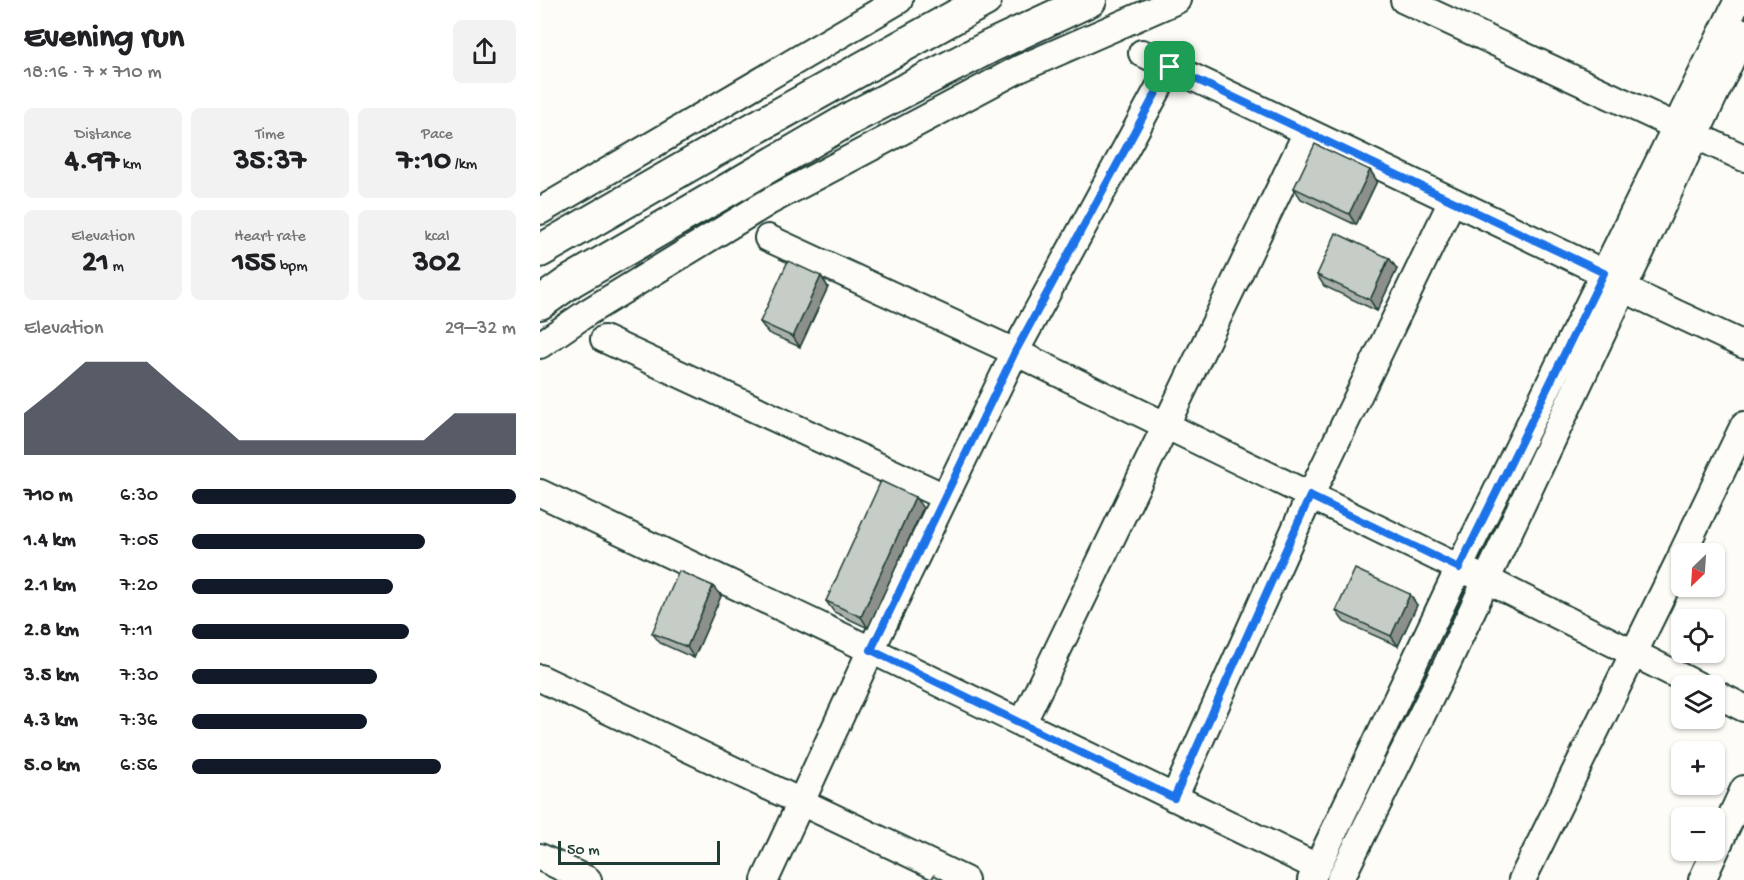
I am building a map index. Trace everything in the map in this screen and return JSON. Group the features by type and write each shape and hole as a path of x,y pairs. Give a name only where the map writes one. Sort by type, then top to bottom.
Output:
{"main road":[{"path":"540,251 985,0"},
{"path":"540,303 571,281 853,117 991,46 1090,0"}],"street":[{"path":"540,211 899,0"},
{"path":"540,345 588,312 770,201 1019,69 1177,0"},
{"path":"1404,0 1686,129 1744,158"},
{"path":"1340,880 1486,580 1614,281 1686,129 1738,0"},
{"path":"1686,129 1744,32"},
{"path":"1142,53 1452,201 1744,345"},
{"path":"765,880 871,650 1015,352 1170,67"},
{"path":"1022,724 1307,132"},
{"path":"1174,798 1310,496 1452,201"},
{"path":"768,238 1015,352 1677,675"},
{"path":"540,493 871,650 1174,798 1314,874 1459,568 1614,281"},
{"path":"604,339 945,497"},
{"path":"1687,543 1744,425"},
{"path":"1522,880 1671,577"},
{"path":"540,678 965,880"},
{"path":"1725,698 1744,708"},
{"path":"1702,880 1744,789"},
{"path":"540,857 588,880"},
{"path":"540,874 554,880"}],"building":[{"path":"1315,144 1370,170 1349,214 1294,188"},
{"path":"1336,233 1389,258 1370,300 1317,275"},
{"path":"788,261 821,276 793,337 760,322"},
{"path":"881,481 915,497 861,617 826,601"},
{"path":"1355,569 1410,594 1391,636 1336,611"},
{"path":"679,571 713,586 687,647 652,633"},
{"path":"934,875 944,880 931,880"}],"route":[{"path":"1170,67 1604,273 1459,568 1310,496 1174,798 871,650 1015,352 1170,67"}]}
